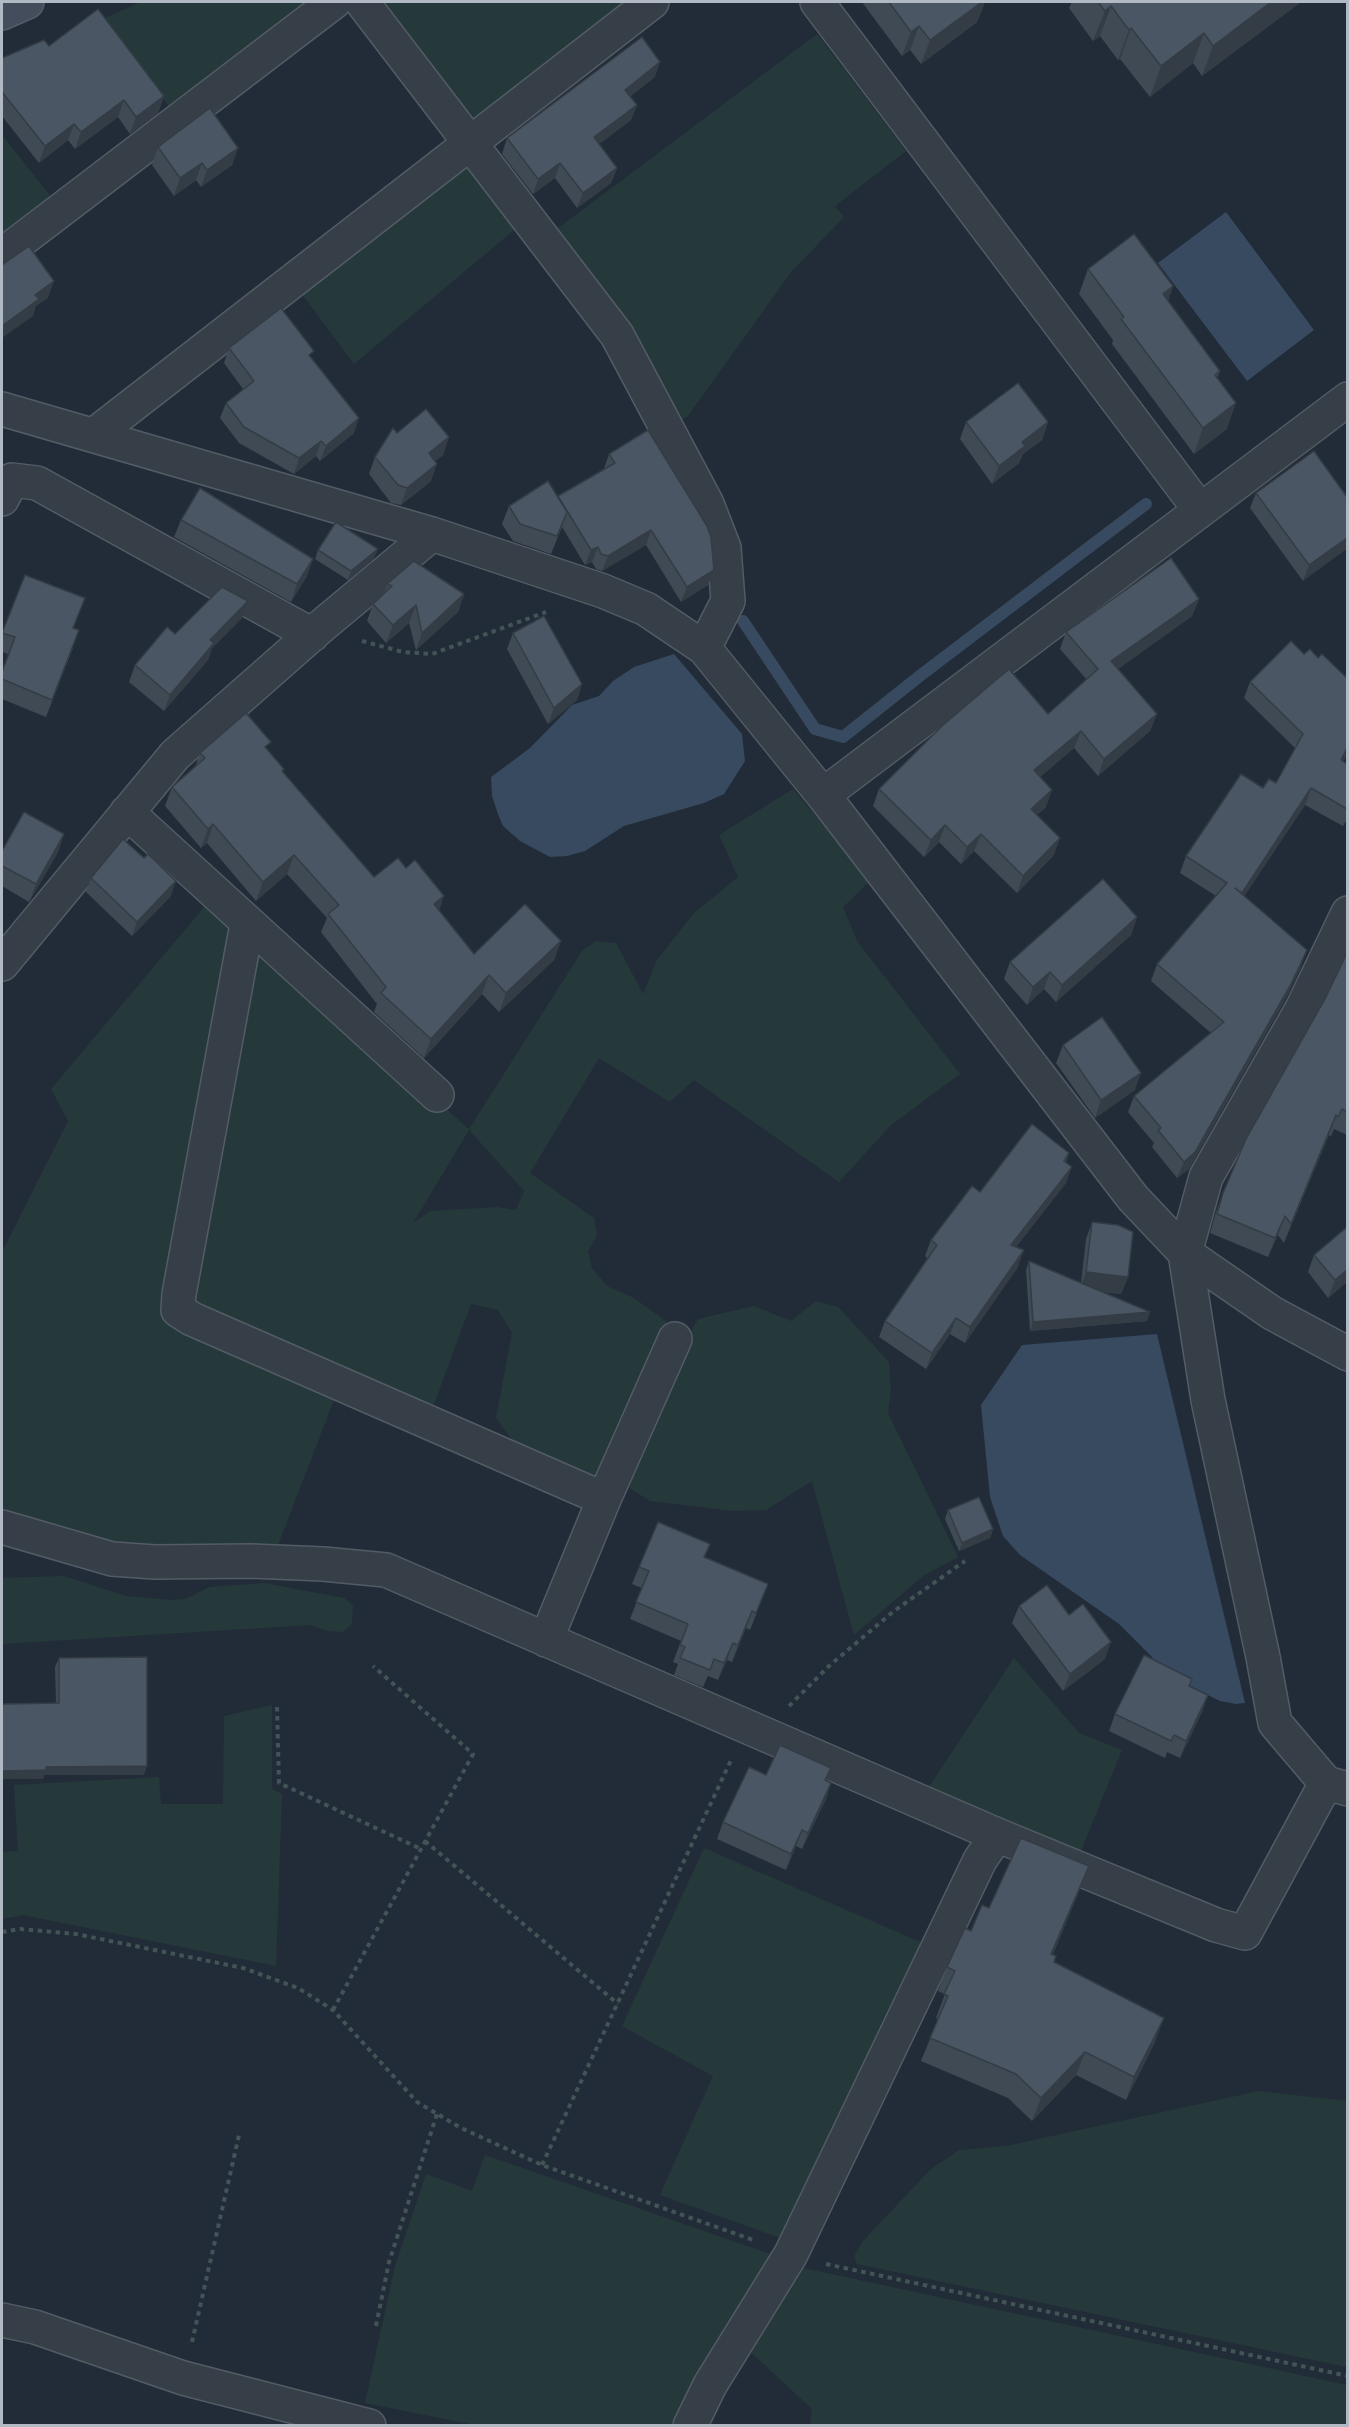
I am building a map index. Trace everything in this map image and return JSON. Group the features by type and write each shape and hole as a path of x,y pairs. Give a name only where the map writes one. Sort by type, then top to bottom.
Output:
{"street":[{"path":"2,13 27,2"},
{"path":"2,255 334,2"},
{"path":"362,2 617,335 706,504 724,548 728,601 704,648"},
{"path":"94,435 652,2"},
{"path":"818,2 1200,510"},
{"path":"823,795 1200,510 1346,403"},
{"path":"2,409 432,534 614,595 646,609 704,648 823,795 1133,1198 1185,1253 1272,1313 1347,1354"},
{"path":"2,499 12,480 37,483 315,632"},
{"path":"2,964 175,754 432,534"},
{"path":"127,812 247,924 437,1095"},
{"path":"2,1527 112,1559 155,1562 311,1563 386,1570 997,1835 1216,1925 1245,1933 1337,1786 1275,1724 1263,1657 1208,1400 1185,1253 1206,1177 1302,1009 1347,914"},
{"path":"247,924 178,1294 178,1310 192,1319 604,1499"},
{"path":"546,1640 604,1499 675,1339"},
{"path":"690,2426 710,2385 791,2254 980,1860 997,1835"},
{"path":"2,2319 35,2327 183,2378 369,2426"}],"path":[{"path":"315,632 403,652 432,654 549,610"},
{"path":"542,2165 618,2004 757,1731 781,1714 829,1666 894,1611 965,1561"},
{"path":"333,2010 473,1754 373,1666"},
{"path":"278,1707 279,1783 421,1848"},
{"path":"425,1841 618,2004"},
{"path":"2,1932 20,1929 76,1934 243,1968 298,1988 333,2010 417,2102 461,2128 542,2165 791,2254 824,2264 1347,2376"},
{"path":"376,2326 389,2262 437,2114"},
{"path":"183,2378 239,2135"}],"green space":[{"path":"141,2 309,2 171,109 105,18"},
{"path":"377,2 626,2 468,122"},
{"path":"817,34 906,151 835,206 844,217 792,271 687,417 676,424 553,232"},
{"path":"2,135 52,198 2,235"},
{"path":"468,159 520,225 354,364 301,293"},
{"path":"793,789 870,881 843,907 857,941 960,1074 891,1125 839,1182 694,1080 670,1102 599,1058 530,1173 594,1218 597,1235 588,1252 592,1268 607,1286 634,1298 666,1321 669,1331 603,1479 591,1482 541,1461 510,1437 496,1418 512,1333 498,1310 471,1304 430,1415 190,1300 255,941 469,1129 582,951 596,941 616,943 643,994 657,960 693,914 738,877 719,835","holes":["469,1130 524,1191 516,1210 497,1207 430,1211 413,1223"]},
{"path":"210,900 240,928 169,1292 337,1392 275,1553 125,1553 2,1517 2,1252 68,1121 51,1089"},
{"path":"816,1301 838,1307 889,1362 891,1391 888,1413 958,1557 923,1576 854,1635 812,1481 766,1510 733,1511 650,1501 631,1489 623,1479 684,1344 698,1319 754,1306 791,1321"},
{"path":"64,1576 126,1596 171,1600 185,1599 210,1587 264,1583 344,1598 353,1605 352,1624 343,1632 328,1631 310,1625 2,1644 2,1578"},
{"path":"1014,1658 1079,1733 1122,1750 1078,1858 925,1793"},
{"path":"272,1705 272,1789 282,1794 276,1966 23,1915 2,1919 2,1852 18,1851 14,1785 159,1777 161,1804 223,1804 224,1716"},
{"path":"704,1848 927,1945 786,2240 660,2195 713,2076 622,2026"},
{"path":"1259,2091 1347,2101 1347,2367 857,2264 854,2256 862,2242 930,2170 959,2150 1006,2146"},
{"path":"485,2155 776,2256 680,2425 475,2425 365,2403 395,2266 426,2174 472,2191"},
{"path":"799,2267 1347,2385 1347,2425 810,2425 812,2409 743,2345"}],"water":[{"path":"1226,212 1314,330 1247,381 1158,263"},
{"path":"674,654 742,734 745,761 724,794 704,803 624,826 585,851 567,856 550,857 520,841 503,826 492,796 491,777 530,748 572,705 599,696 613,681 634,667"},
{"path":"1157,1334 1245,1703 1220,1701 1157,1670 1152,1657 1119,1624 1020,1555 1003,1536 990,1497 981,1405 1022,1345"}],"building":[{"path":"889,2 982,2 930,40 919,26 911,32"},
{"path":"1098,2 1271,2 1213,46 1204,33 1161,66 1111,6 1105,11"},
{"path":"98,9 164,96 136,117 124,100 81,132 74,124 45,146 2,92 2,58 44,40 49,46"},
{"path":"642,37 660,62 625,90 637,105 594,137 617,168 583,193 560,163 538,179 507,138"},
{"path":"210,108 238,148 207,170 202,163 180,178 158,147"},
{"path":"1134,234 1173,286 1163,294 1220,371 1215,375 1236,403 1203,428 1121,319 1124,317 1088,269"},
{"path":"29,246 54,281 35,295 39,299 2,326 2,265"},
{"path":"281,308 314,351 309,355 359,418 326,446 321,441 299,458 244,427 226,403 254,381 229,348"},
{"path":"1018,383 1048,422 1022,442 1025,446 999,466 966,422"},
{"path":"426,409 449,437 429,453 437,464 407,488 398,485 375,457 393,428 397,433"},
{"path":"648,430 707,526 711,537 714,570 687,587 651,530 608,556 601,554 598,547 591,550 558,496 615,463 609,454"},
{"path":"1314,451 1347,497 1347,538 1309,565 1256,493"},
{"path":"548,481 567,512 557,536 520,524 509,506"},
{"path":"200,488 313,559 297,584 181,520"},
{"path":"336,522 378,549 351,571 318,550"},
{"path":"1171,558 1199,599 1111,661 1157,714 1104,759 1081,731 1034,770 1052,790 1031,809 1060,838 1023,876 981,834 967,847 945,825 931,840 879,789 942,726 1009,669 1048,714 1098,669 1066,632"},
{"path":"414,561 464,594 422,633 416,605 393,625 373,604 392,586 387,584"},
{"path":"25,575 85,598 73,628 79,630 52,700 2,679 2,672 15,637 2,633"},
{"path":"222,587 248,601 210,640 214,643 170,695 135,665 167,627 175,634"},
{"path":"544,616 582,684 554,708 513,633"},
{"path":"1291,641 1304,654 1310,649 1318,658 1322,654 1347,678 1347,748 1341,760 1347,764 1347,809 1311,788 1242,893 1235,888 1307,950 1291,984 1195,1152 1184,1162 1158,1130 1161,1128 1134,1096 1224,1022 1157,964 1227,883 1186,856 1241,774 1263,788 1269,779 1276,783 1303,734 1250,682"},
{"path":"246,713 271,742 265,747 284,769 282,771 374,877 398,858 406,868 415,860 444,896 434,904 474,954 525,904 561,941 506,993 489,975 431,1039 381,993 386,987 328,914 339,905 294,855 263,882 213,824 208,829 172,787 205,758 200,753"},
{"path":"24,812 64,834 36,884 2,866 2,851"},
{"path":"123,839 144,858 148,854 176,881 137,922 91,878"},
{"path":"1103,879 1137,917 1062,985 1050,972 1033,987 1010,962"},
{"path":"1347,953 1347,1112 1342,1109 1338,1117 1336,1115 1291,1224 1285,1216 1275,1238 1217,1214 1223,1193 1246,1139 1325,999"},
{"path":"1102,1017 1141,1073 1101,1100 1063,1045"},
{"path":"1032,1124 1069,1153 1064,1161 1072,1167 1011,1245 1024,1250 970,1327 956,1318 932,1353 885,1321 937,1245 931,1240 972,1186 980,1192"},
{"path":"1092,1222 1118,1225 1133,1232 1128,1277 1086,1272"},
{"path":"1347,1227 1347,1270 1335,1280 1314,1255"},
{"path":"1029,1261 1150,1312 1033,1322"},
{"path":"979,1497 993,1529 962,1543 948,1510"},
{"path":"658,1522 710,1544 704,1557 768,1584 756,1613 752,1611 738,1645 733,1643 724,1663 714,1659 710,1670 680,1658 685,1647 680,1645 688,1624 636,1602 649,1571 639,1567"},
{"path":"1047,1585 1069,1615 1083,1604 1111,1642 1070,1674 1019,1606"},
{"path":"1144,1655 1192,1679 1189,1686 1208,1695 1186,1741 1174,1735 1171,1741 1115,1714"},
{"path":"147,1657 147,1766 46,1767 46,1770 2,1771 2,1704 59,1703 59,1658"},
{"path":"780,1745 831,1768 825,1780 831,1783 808,1833 802,1830 791,1854 723,1822 749,1767 766,1775"},
{"path":"1021,1838 1089,1866 1051,1954 1056,1956 1054,1962 1164,2018 1134,2077 1085,2052 1041,2098 1016,2074 930,2038 948,1996 944,1994 955,1971 947,1967 965,1928 971,1931 982,1905 989,1908"}],"waterway":[{"path":"743,621 815,729 843,737 1146,504"}]}
